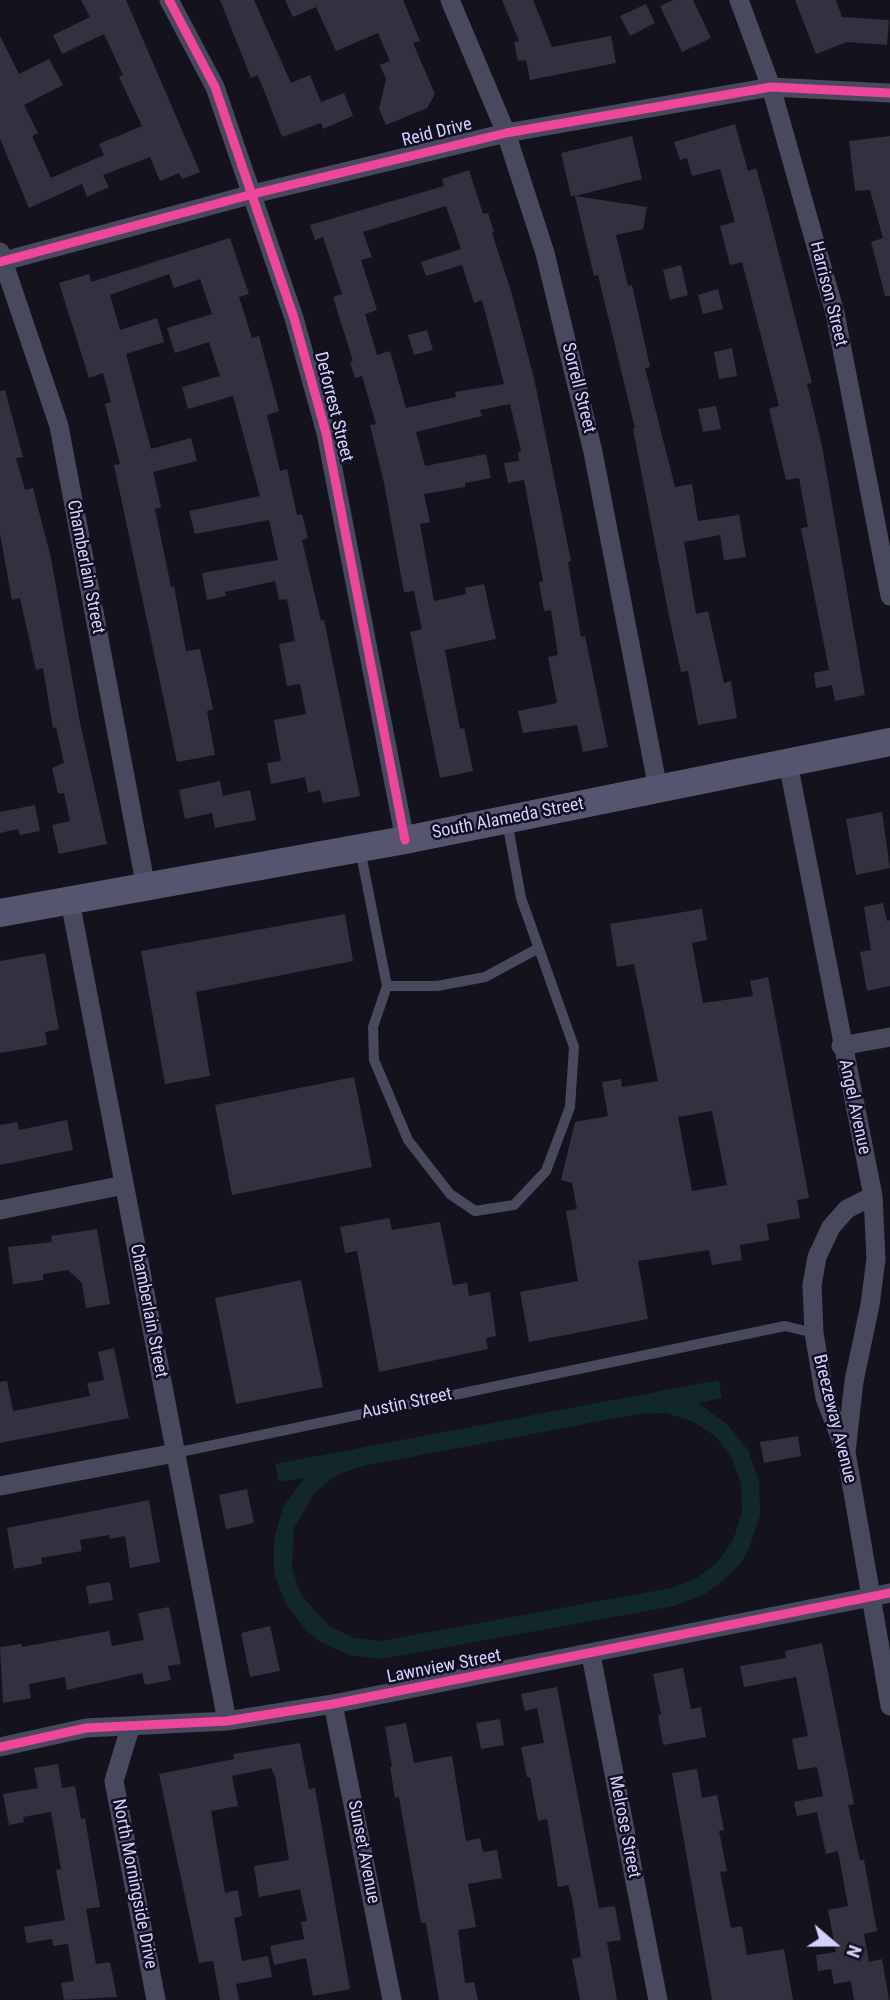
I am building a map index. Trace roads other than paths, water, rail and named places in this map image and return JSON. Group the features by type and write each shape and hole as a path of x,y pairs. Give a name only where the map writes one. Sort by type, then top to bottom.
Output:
{"main road":[{"name":"South Alameda Street","path":"0,913 405,840 890,743"}],"street":[{"name":"Deforrest Street","path":"169,0 215,87 294,318 326,433 405,840"},
{"name":"Sorrell Street","path":"450,0 506,133 545,253 593,452 658,789"},
{"name":"Harrison Street","path":"739,0 771,86 835,313 890,596"},
{"name":"Reid Drive","path":"1,258 506,133 771,86 890,93"},
{"name":"Chamberlain Street","path":"1,258 59,426 146,888"},
{"name":"Angel Avenue","path":"788,763 841,1046 873,1196 876,1259 870,1305 854,1381 846,1452"},
{"name":"Chamberlain Street","path":"70,901 227,1721"},
{"path":"841,1046 890,1037"},
{"path":"0,1210 124,1185"},
{"name":"Breezeway Avenue","path":"873,1196 847,1209 831,1227 817,1257 812,1285 814,1333 825,1398 846,1452 880,1595 890,1706"},
{"path":"870,1305 890,1308"},
{"name":"Austin Street","path":"0,1486 175,1453"},
{"name":"Lawnview Street","path":"0,1747 86,1728 130,1728 227,1721 333,1704 591,1655 880,1595"},
{"name":"Melrose Street","path":"591,1655 658,2000"},
{"name":"Sunset Avenue","path":"333,1704 392,2000"},
{"name":"North Morningside Drive","path":"130,1728 114,1781 156,2000"}],"lane":[{"path":"360,848 387,986 373,1027 374,1060 408,1140 450,1194 475,1211 514,1205 547,1171 570,1107 573,1047 521,898 506,820"},
{"path":"387,986 437,986 485,977 537,949"},
{"name":"Austin Street","path":"175,1453 785,1326 814,1333"}]}
